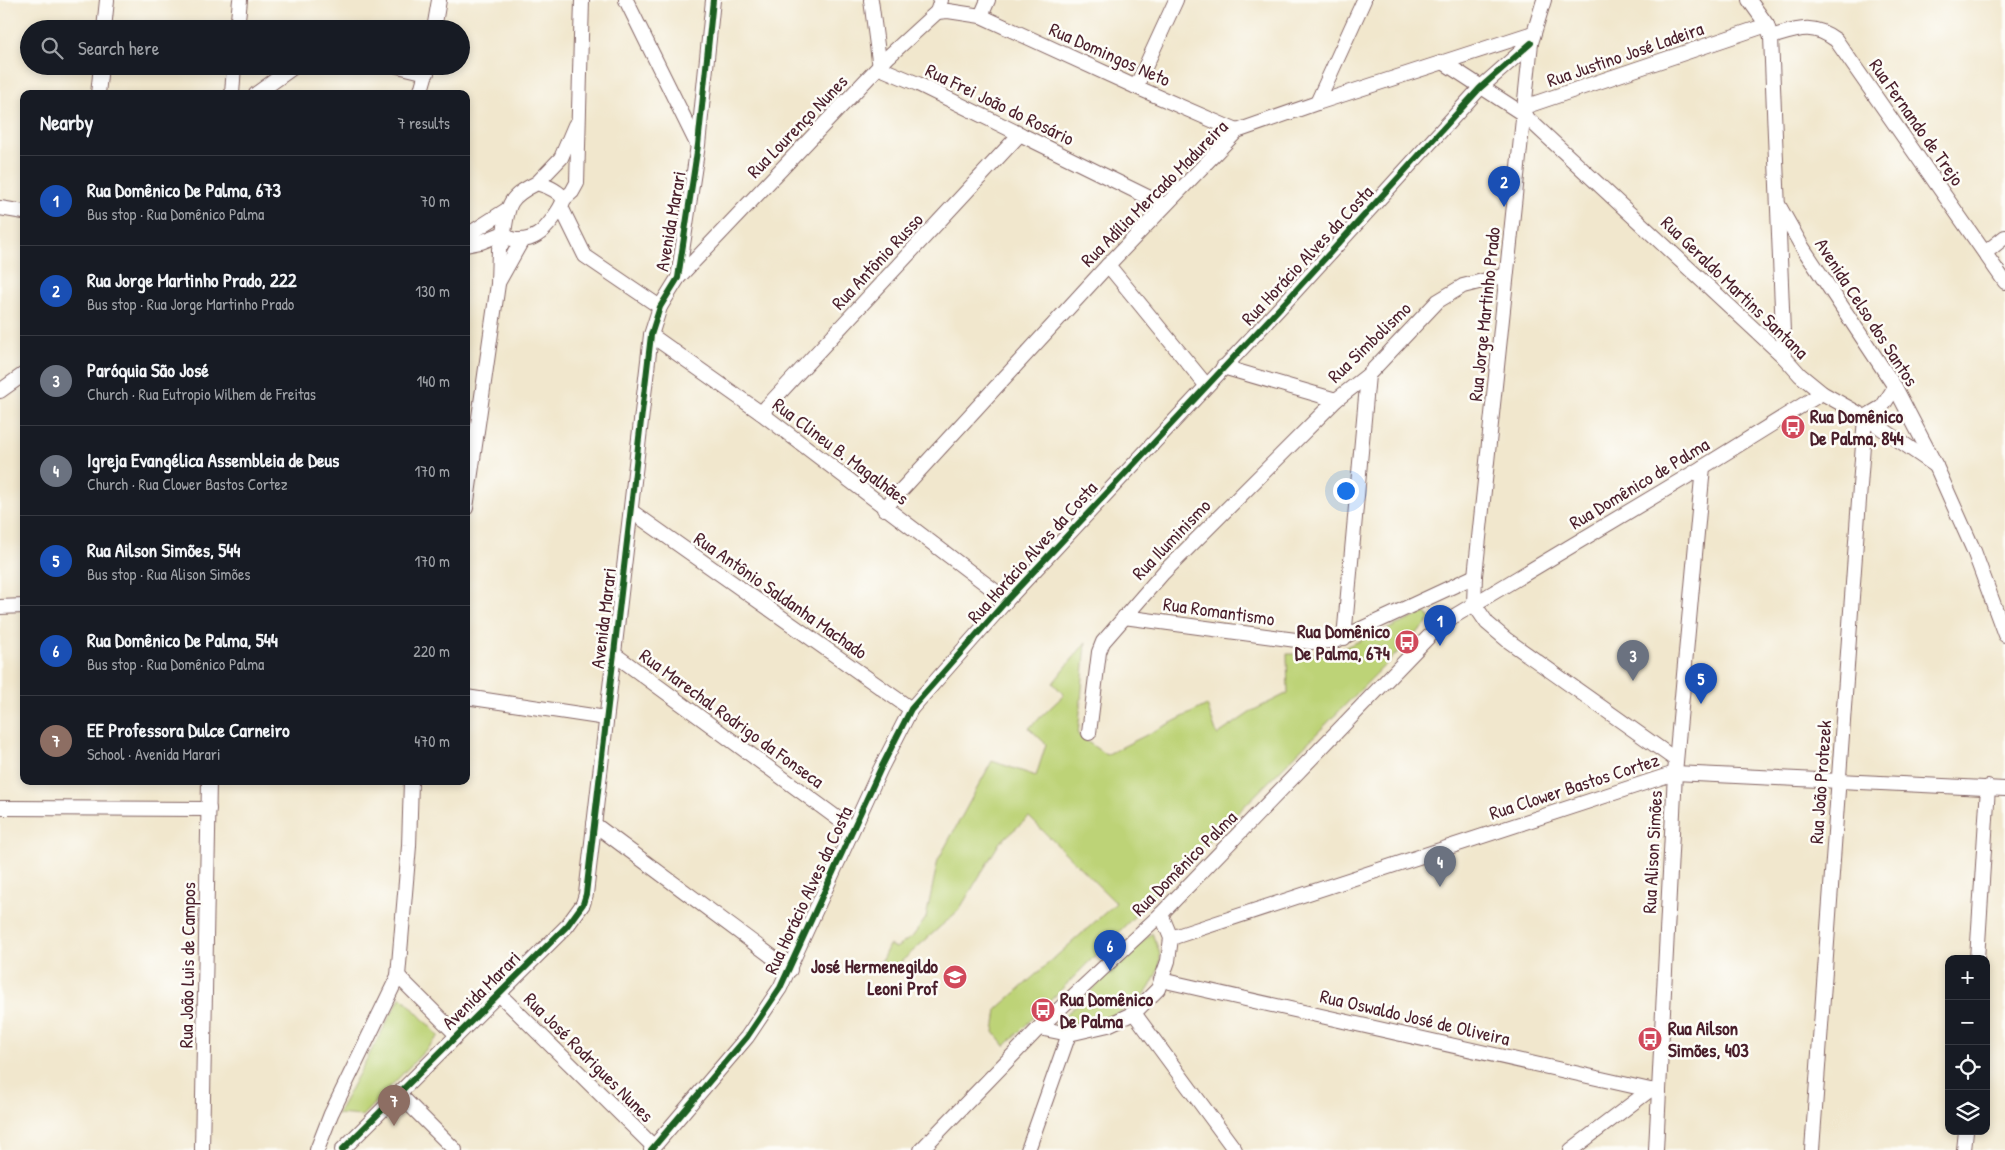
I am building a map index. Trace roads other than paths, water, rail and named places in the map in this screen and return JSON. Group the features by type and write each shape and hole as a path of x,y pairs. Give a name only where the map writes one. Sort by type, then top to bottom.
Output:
{"street":[{"path":"105,20 107,0"},
{"path":"238,20 240,0"},
{"path":"436,20 439,0"},
{"path":"470,244 505,234 514,239 522,240 538,235 577,183 582,0"},
{"path":"626,0 698,145"},
{"name":"Avenida Marari","path":"342,1150 567,926 583,904 586,894 651,334 660,307 678,278 698,145 713,0"},
{"path":"871,0 880,68"},
{"path":"981,16 988,0"},
{"path":"1136,87 1176,0"},
{"path":"1316,103 1364,0"},
{"name":"Rua Jorge Martinho Prado","path":"1474,604 1475,576 1523,111 1532,38 1544,0"},
{"path":"1749,0 1769,31"},
{"name":"Rua Lourenço Nunes","path":"678,278 939,6"},
{"name":"Rua Domingos Neto","path":"939,6 954,12 981,16 1237,131"},
{"name":"Rua Fernando de Trejo","path":"1769,31 1811,28 1820,30 1836,40 2005,282"},
{"name":"Rua Justino José Ladeira","path":"1523,111 1769,31"},
{"name":"Avenida Celso dos Santos","path":"1769,31 1779,206 1801,245 1895,387 1936,466 1974,551 2005,635"},
{"name":"Rua Adília Mercado Madureira","path":"884,509 1164,205 1237,131 1443,62 1532,38"},
{"name":"Rua Horácio Alves da Costa","path":"653,1149 747,1037 765,1012 790,970 852,830 911,709 1007,600 1289,298 1480,88 1532,38"},
{"name":"Rua Geraldo Martins Santana","path":"1443,62 1480,88 1523,111 1784,357 1800,375 1822,393 1865,417 1936,466"},
{"name":"Rua Frei João do Rosário","path":"880,68 918,84 1164,205"},
{"path":"98,90 100,75"},
{"path":"232,90 233,75"},
{"path":"262,90 282,75"},
{"path":"421,90 426,75"},
{"path":"470,480 498,284 499,249 505,234 508,209 517,193 536,184 561,158 578,117"},
{"name":"Rua Antônio Russo","path":"761,413 1020,134"},
{"path":"536,184 549,187 560,194 585,256 660,307"},
{"path":"1779,206 1784,357"},
{"path":"0,208 20,211"},
{"path":"470,233 508,209"},
{"path":"1985,253 2005,237"},
{"path":"498,284 522,240"},
{"path":"1108,265 1206,385"},
{"name":"Rua Simbolismo","path":"1223,367 1336,400 1368,375 1438,301 1463,286 1506,275"},
{"name":"Rua Clineu B. Magalhães","path":"651,334 761,413 884,509 1007,600"},
{"path":"1344,638 1368,375"},
{"path":"0,391 20,377"},
{"path":"1865,417 1882,407 1895,387"},
{"name":"Rua Domênico de Palma","path":"1474,604 1703,467 1822,393"},
{"name":"Rua Iluminismo","path":"1089,733 1099,652 1103,642 1200,534 1336,400"},
{"name":"Rua João Protezek","path":"1812,1150 1865,417"},
{"name":"Rua Alison Simões","path":"1656,1150 1654,1091 1676,767 1703,467"},
{"name":"Rua Antônio Saldanha Machado","path":"630,511 911,709"},
{"name":"Rua Romantismo","path":"1124,617 1311,642 1335,641 1475,576"},
{"path":"1474,604 1487,623 1508,640 1676,767"},
{"name":"Rua Domênico Palma","path":"921,1150 1039,1028 1161,914 1441,624 1474,604"},
{"path":"0,607 20,606"},
{"name":"Rua Marechal Rodrigo da Fonseca","path":"614,654 852,830"},
{"path":"470,698 606,718"},
{"name":"Rua Clower Bastos Cortez","path":"1171,938 1676,767 1839,781 2005,789"},
{"name":"Rua João Luis de Campos","path":"202,1150 209,785"},
{"path":"317,1150 331,1114 398,976 409,846 411,785"},
{"path":"1977,955 1988,787"},
{"path":"0,808 209,810"},
{"path":"594,824 790,970"},
{"path":"1039,1028 1069,1034 1108,1025 1134,1013 1158,989 1168,961 1171,938 1161,914"},
{"path":"398,976 457,1035"},
{"name":"Rua Oswaldo José de Oliveira","path":"1162,980 1654,1091"},
{"name":"Rua José Rodrigues Nunes","path":"498,993 653,1149"},
{"path":"1134,1013 1235,1150"},
{"path":"1028,1150 1069,1034"},
{"path":"1572,1150 1654,1091"},
{"path":"399,1094 455,1150"},
{"path":"1964,1150 1966,1135"}],"place":[{"name":"Rua Jorge Martinho Prado, 222","path":"1504,207"},
{"name":"Rua Domênico De Palma, 844","path":"1793,427"},
{"name":"Rua Domênico De Palma, 674","path":"1407,642"},
{"name":"Rua Domênico De Palma, 673","path":"1440,646"},
{"name":"Paróquia São José","path":"1633,681"},
{"name":"Rua Ailson Simões, 544","path":"1701,704"},
{"name":"Igreja Evangélica Assembleia de Deus","path":"1440,887"},
{"name":"Rua Domênico De Palma, 544","path":"1110,971"},
{"name":"José Hermenegildo Leoni Prof","path":"955,977"},
{"name":"Rua Domênico De Palma","path":"1043,1010"},
{"name":"Rua Ailson Simões, 403","path":"1650,1039"},
{"name":"EE Professora Dulce Carneiro","path":"394,1126"}]}
